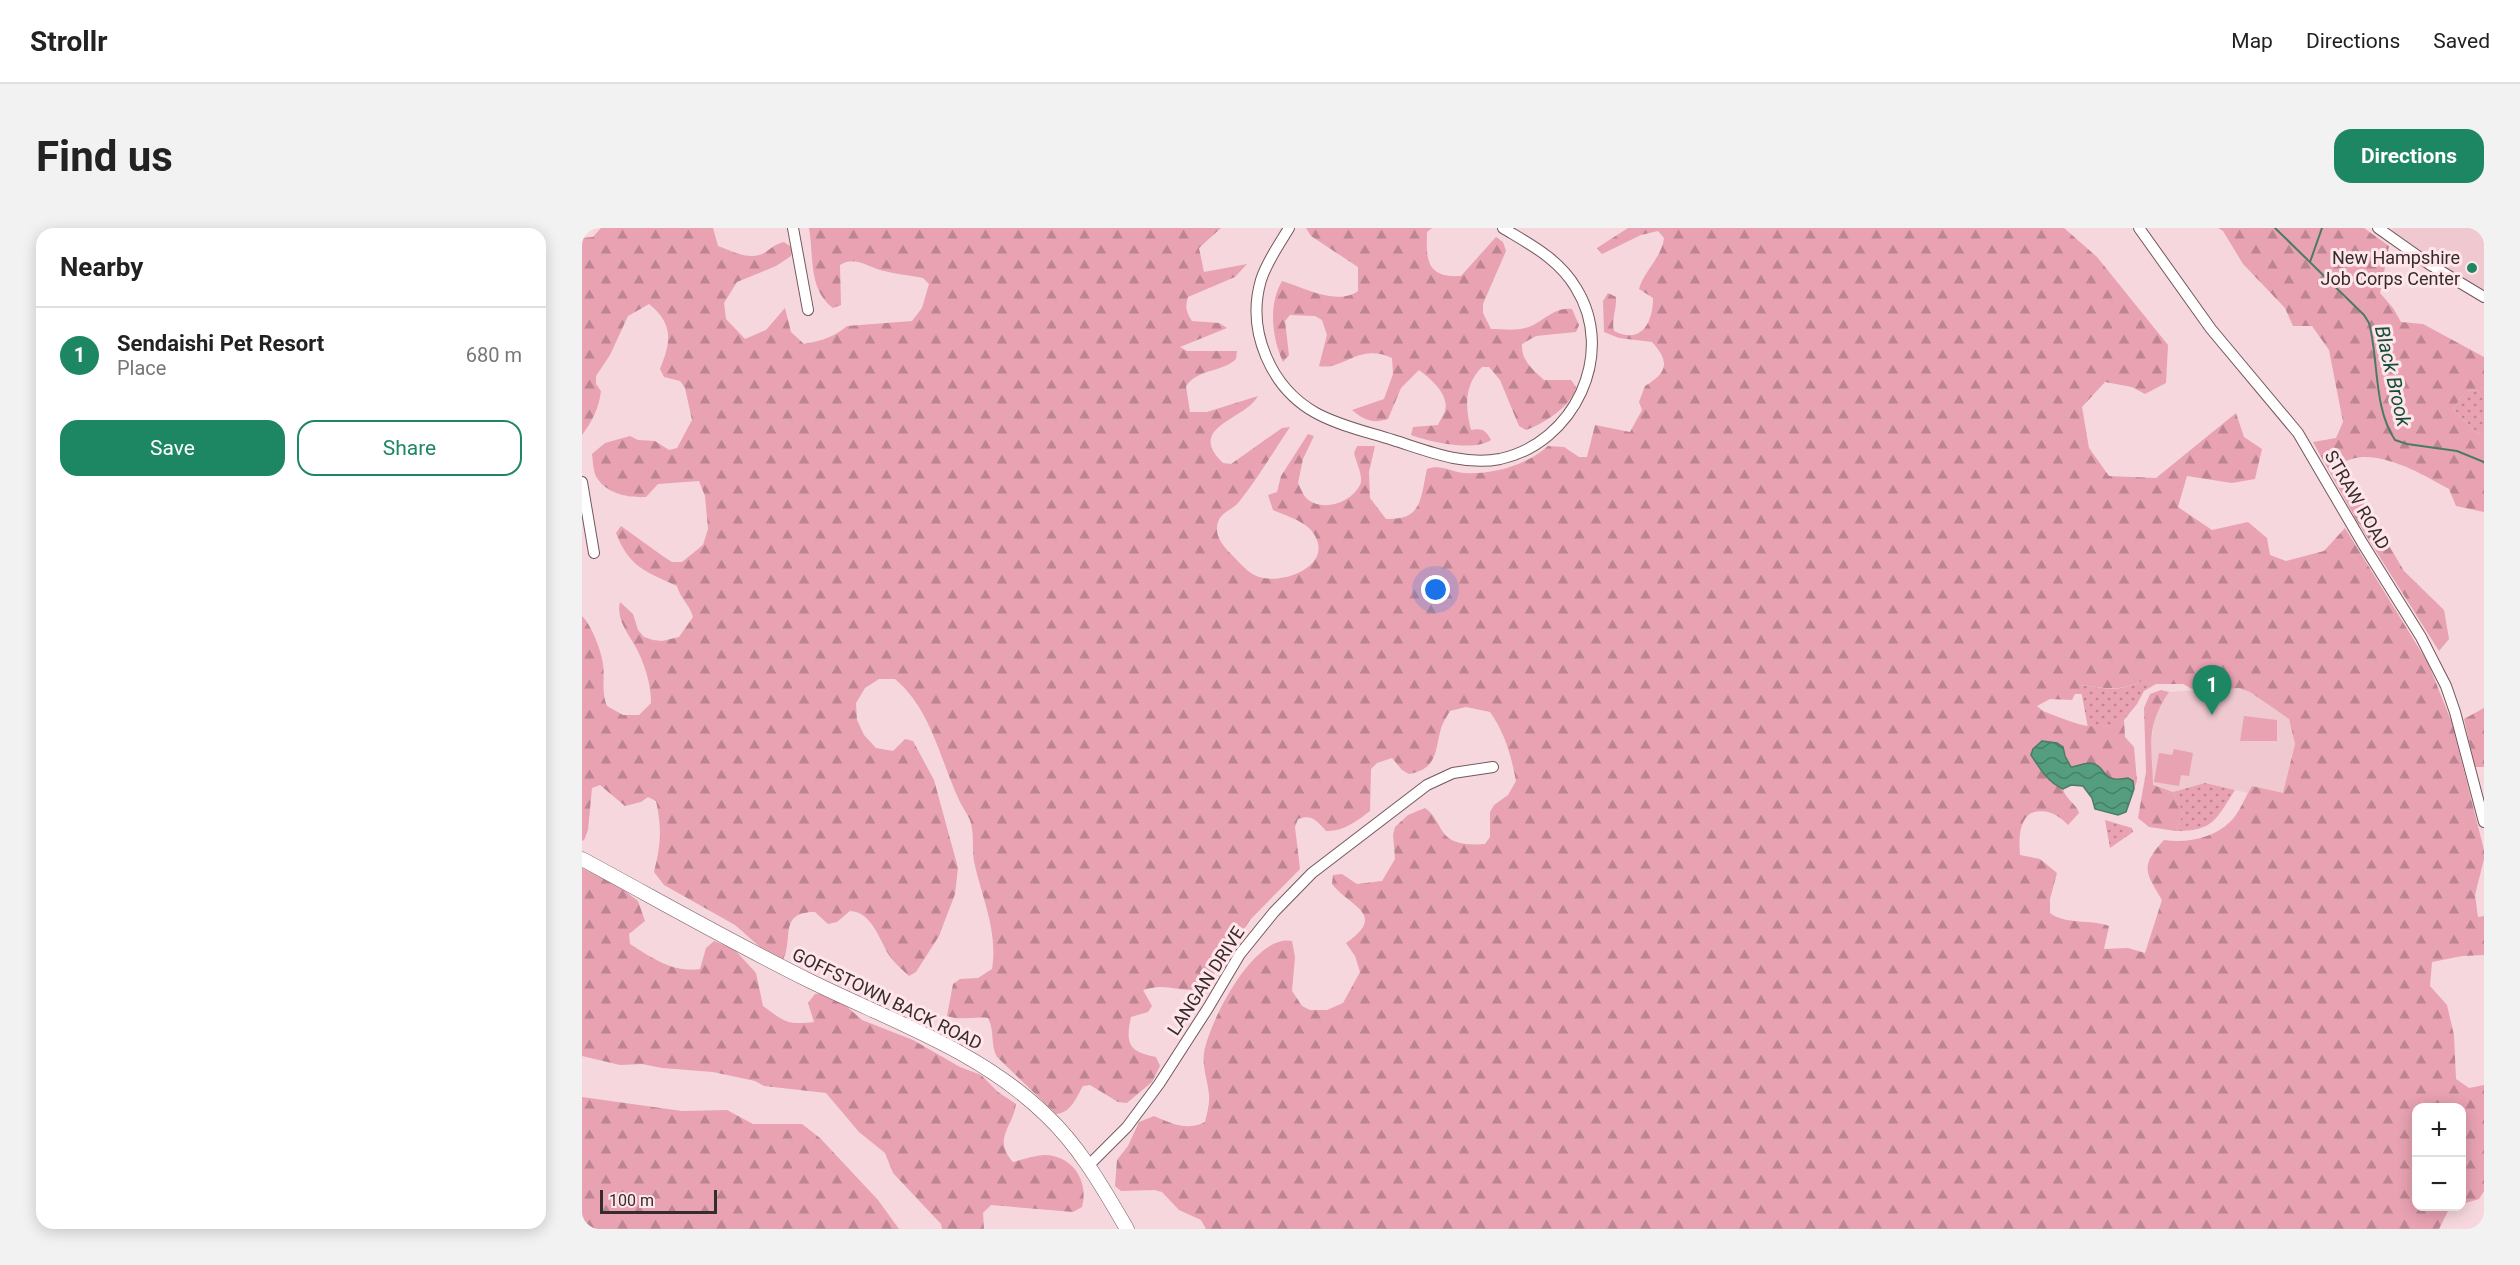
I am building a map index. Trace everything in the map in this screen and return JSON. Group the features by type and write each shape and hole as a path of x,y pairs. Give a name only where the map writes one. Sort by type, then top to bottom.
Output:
{"main road":[{"name":"GOFFSTOWN BACK ROAD","path":"582,859 810,982 910,1026 966,1056 1046,1114 1089,1166 1127,1229"}],"street":[{"path":"793,228 808,310"},
{"path":"1289,228 1265,271 1259,290 1258,309 1258,329 1266,357 1287,390 1309,409 1335,422 1452,459 1481,461 1500,459 1521,452 1543,440 1557,428 1580,397 1589,370 1592,351 1588,314 1571,279 1544,253 1503,228"},
{"name":"STRAW ROAD","path":"2139,228 2211,329 2298,433 2421,637 2446,686 2454,708 2484,822"},
{"path":"2378,228 2429,264 2484,297"},
{"path":"582,482 594,553"},
{"name":"LANGAN DRIVE","path":"1089,1166 1127,1127 1159,1084 1240,954 1274,912 1312,873 1426,785 1453,773 1492,767"}],"shaded area":[{"path":"2393,228 2484,228 2484,291 2429,258 2391,231"},
{"path":"2239,688 2250,692 2289,719 2295,744 2283,794 2252,786 2248,793 2205,783 2173,792 2153,786 2150,747 2156,711 2169,692"}],"green space":[{"path":"601,228 713,228 718,246 751,256 762,254 784,242 793,248 791,256 776,266 737,282 724,303 726,319 745,339 766,330 785,308 791,332 804,344 827,338 847,326 912,321 922,308 929,284 923,278 885,271 856,262 845,262 840,265 841,305 833,308 819,292 816,282 809,228 1221,228 1199,248 1204,272 1247,264 1235,277 1188,297 1186,307 1192,321 1219,323 1227,328 1180,347 1187,351 1237,351 1236,359 1224,367 1197,376 1186,386 1190,412 1207,412 1258,396 1242,412 1214,432 1211,441 1213,451 1223,463 1231,464 1282,428 1290,427 1252,485 1238,503 1222,516 1217,527 1222,543 1246,569 1258,577 1274,579 1298,573 1308,567 1315,560 1318,551 1317,540 1310,529 1297,520 1273,510 1268,495 1277,492 1281,476 1308,434 1314,436 1303,459 1298,483 1307,499 1321,505 1328,505 1350,497 1361,482 1354,453 1357,446 1375,446 1369,472 1370,498 1386,519 1407,516 1418,506 1427,469 1441,468 1464,473 1497,470 1530,459 1548,446 1564,447 1579,457 1587,457 1595,425 1630,432 1642,410 1639,402 1645,386 1662,371 1664,361 1652,342 1619,338 1604,332 1603,301 1608,293 1616,297 1614,331 1632,335 1644,329 1651,315 1653,298 1639,289 1663,245 1664,238 1658,231 1641,235 1602,254 1597,248 1628,228 2064,228 2097,257 2168,345 2166,383 2145,394 2132,387 2105,382 2082,407 2089,448 2109,476 2156,478 2236,413 2244,437 2262,449 2255,479 2232,483 2187,476 2178,507 2212,530 2248,522 2267,538 2270,555 2286,561 2324,551 2345,528 2428,663 2452,723 2484,850 2475,895 2478,917 2484,916 2484,955 2462,956 2432,962 2430,986 2447,1005 2454,1035 2456,1079 2469,1088 2484,1085 2484,1191 2479,1199 2466,1203 2466,1103 2412,1103 2412,1211 2448,1211 2439,1229 1206,1229 1201,1220 1179,1210 1162,1192 1154,1190 1121,1191 1115,1186 1117,1160 1128,1146 1139,1122 1154,1116 1173,1124 1186,1126 1205,1122 1209,1098 1204,1053 1208,1039 1224,1002 1236,982 1263,951 1278,942 1292,941 1295,957 1292,991 1302,1006 1310,1010 1327,1010 1343,1003 1360,972 1355,956 1346,943 1358,933 1364,925 1365,918 1362,911 1332,884 1333,875 1342,874 1357,884 1382,881 1395,859 1393,835 1395,827 1408,815 1425,808 1451,840 1468,844 1485,844 1490,837 1490,812 1494,805 1508,795 1516,781 1510,753 1500,728 1490,712 1466,707 1450,711 1441,728 1434,757 1425,768 1409,774 1402,770 1392,758 1377,763 1371,769 1370,811 1350,825 1332,831 1326,831 1311,818 1298,819 1295,827 1300,869 1250,920 1208,983 1190,990 1159,987 1143,990 1152,1006 1148,1012 1131,1017 1129,1040 1135,1049 1156,1057 1160,1066 1152,1082 1127,1103 1118,1102 1090,1085 1083,1086 1069,1108 1056,1114 997,1057 988,1018 947,1016 953,984 960,979 978,978 992,969 993,942 974,860 970,820 959,800 926,720 918,705 895,679 879,679 865,688 856,703 857,720 864,735 876,748 893,751 905,739 913,741 934,780 958,868 955,894 939,936 916,972 909,976 891,958 874,927 858,913 850,911 837,922 828,924 815,912 796,916 789,928 783,960 768,954 735,925 664,885 654,872 660,828 656,801 648,797 641,802 625,806 600,785 592,788 588,830 582,841 582,616 593,632 600,652 607,706 623,715 639,715 651,703 649,686 641,658 620,617 620,602 633,614 638,630 644,637 653,640 662,641 679,637 693,617 677,586 648,572 633,561 616,533 621,526 672,562 682,562 703,545 708,529 705,496 699,481 658,484 646,497 639,497 626,496 612,491 606,488 596,476 592,454 605,443 630,436 638,440 655,441 669,450 677,448 692,420 685,388 680,381 664,377 660,369 668,334 663,319 649,304 628,316 610,355 596,376 596,384 601,391 599,403 582,435 582,238 593,237","holes":["2141,681 2149,684 2183,684 2196,691 2239,688 2250,692 2289,719 2295,744 2283,793 2252,786 2236,815 2223,828 2199,838 2181,841 2164,840 2148,863 2149,876 2162,900 2145,953 2128,948 2104,949 2109,926 2071,921 2050,913 2050,899 2057,873 2040,859 2020,855 2020,832 2024,821 2031,813 2042,811 2051,813 2068,825 2079,813 2063,789 2055,785 2033,749 2042,741 2063,747 2071,767 2088,763 2095,764 2112,778 2128,778 2133,781 2134,789 2137,781 2134,747 2125,737 2124,720 2114,725 2094,727 2043,711 2037,706 2050,699 2072,700 2075,694 2082,694 2081,685 2112,688 2126,687"]},
{"path":"1306,228 1432,228 1427,232 1428,259 1435,271 1450,276 1461,276 1496,237 1503,242 1506,251 1483,304 1483,313 1491,329 1512,330 1531,326 1559,310 1572,309 1579,325 1576,332 1536,336 1522,344 1523,355 1528,364 1544,380 1571,380 1576,387 1569,401 1556,413 1526,430 1519,426 1500,380 1489,367 1482,367 1472,381 1467,405 1471,430 1483,430 1491,440 1483,444 1463,446 1440,443 1411,435 1413,427 1438,425 1446,405 1442,393 1419,370 1401,388 1388,419 1373,421 1361,416 1352,410 1384,399 1393,374 1392,358 1370,353 1336,365 1319,366 1327,335 1322,320 1315,316 1290,315 1285,321 1289,355 1283,362 1276,343 1273,311 1282,281 1331,296 1341,297 1358,291 1358,267 1311,236"},
{"path":"2218,228 2364,228 2389,246 2380,293 2401,322 2423,324 2484,357 2484,387 2480,390 2466,391 2453,409 2477,433 2484,435 2484,512 2456,506 2449,489 2396,463 2367,457 2353,458 2341,464 2404,571 2444,610 2449,639 2439,651 2357,521 2313,442 2336,438 2343,422 2329,350 2312,326 2293,326 2285,308 2243,264 2223,231"},
{"path":"2484,387 2484,435 2477,433 2453,409 2466,391 2480,390"},
{"path":"2141,681 2156,684 2144,691 2124,720 2114,726 2088,728 2080,685 2118,688"},
{"path":"2161,690 2169,692 2161,704 2153,727 2151,748 2153,785 2173,792 2183,813 2176,831 2149,827 2138,818 2146,772 2144,708 2150,694"},
{"path":"2484,708 2484,767 2475,767 2464,719"},
{"path":"2244,716 2277,720 2277,741 2240,741"},
{"path":"2174,749 2193,753 2189,776 2181,775 2179,786 2154,782 2159,753 2172,755"},
{"path":"2205,783 2235,790 2218,816 2206,826 2199,829 2176,831 2183,813 2173,792"},
{"path":"2105,820 2132,828 2133,832 2110,848"},
{"path":"582,868 621,888 638,901 645,921 629,934 630,944 655,959 681,969 700,969 706,948 714,941 734,949 756,973 763,1006 782,1019 798,1023 814,1022 808,1003 815,994 826,993 836,997 862,1020 913,1040 960,1067 981,1075 998,1092 1016,1104 1004,1140 1007,1154 1013,1162 1045,1155 1064,1160 1071,1165 1081,1179 1084,1197 1082,1207 1073,1212 991,1205 983,1213 984,1229 942,1229 941,1224 893,1173 885,1153 859,1132 826,1093 764,1086 755,1081 713,1072 642,1064 620,1065 582,1056"},
{"path":"582,1097 682,1111 727,1110 753,1124 802,1124 820,1138 878,1200 899,1229 582,1229"}],"water":[{"path":"2042,741 2057,743 2063,747 2071,767 2096,764 2112,778 2128,778 2133,781 2134,789 2126,812 2118,815 2095,809 2092,798 2083,786 2071,785 2063,789 2053,783 2031,755 2033,749"}],"waterway":[{"name":"Black Brook","path":"2275,228 2364,315 2369,323 2383,413 2395,440 2407,444 2457,451 2484,462"},
{"path":"2310,262 2322,228"}],"place":[{"name":"New Hampshire Job Corps Center","path":"2472,268"},
{"name":"Sendaishi Pet Resort","path":"2212,715"}]}
